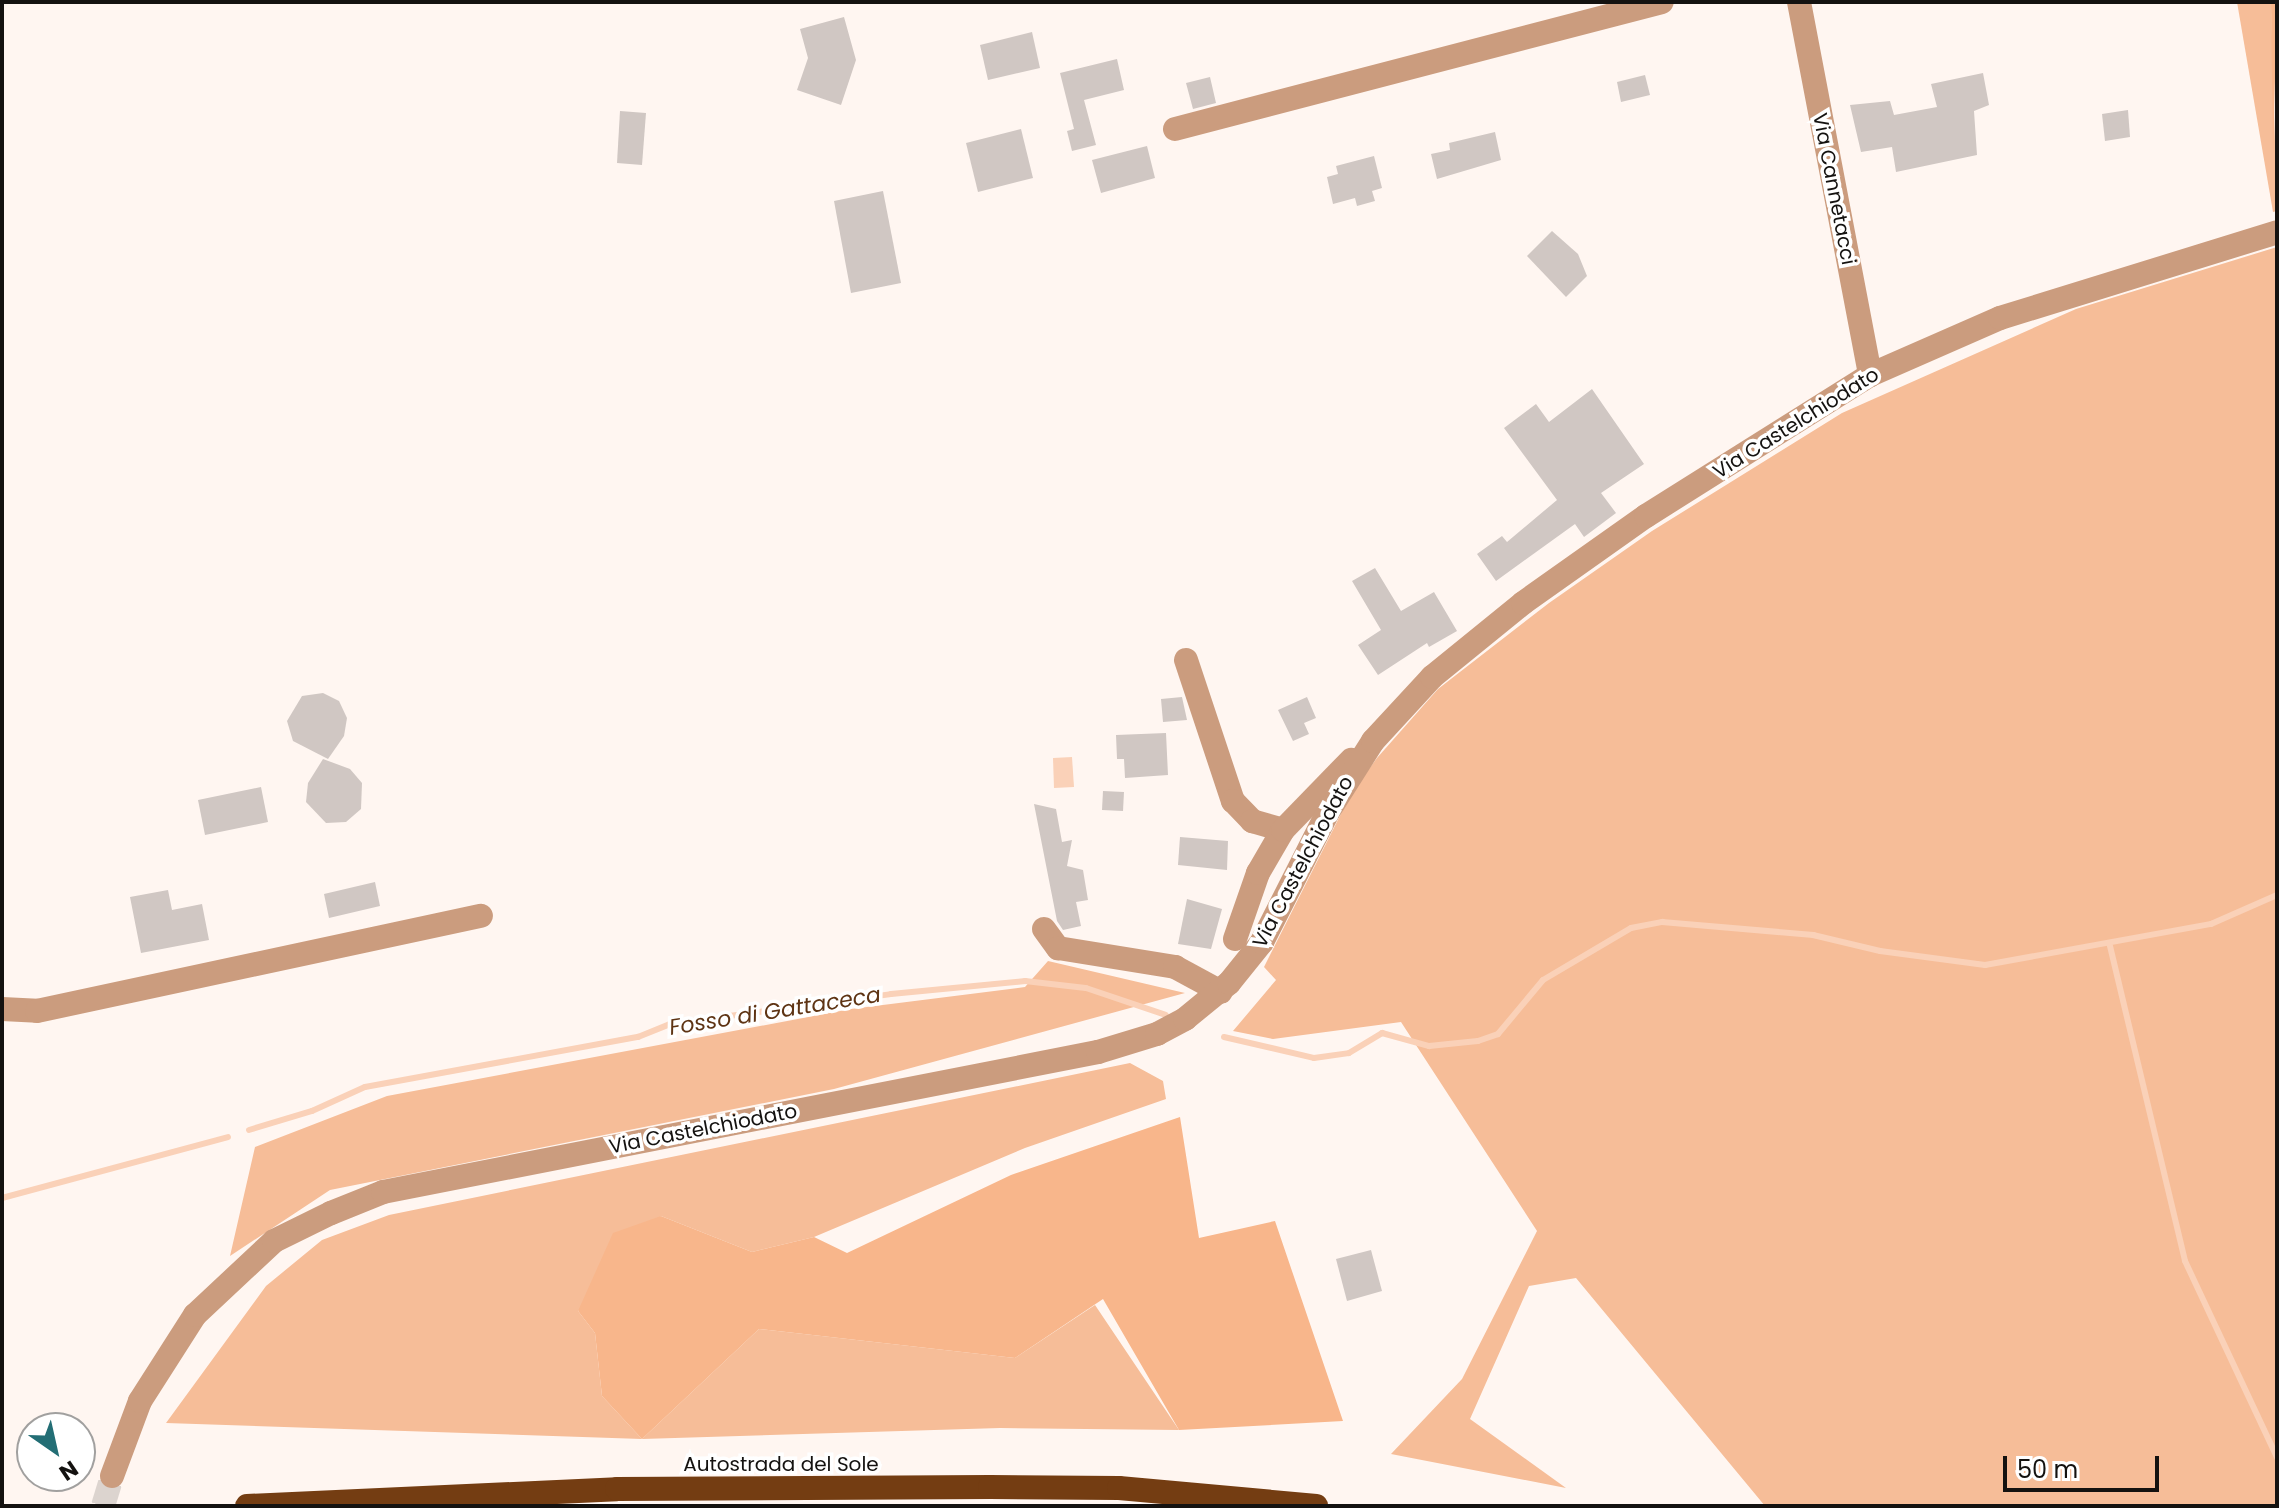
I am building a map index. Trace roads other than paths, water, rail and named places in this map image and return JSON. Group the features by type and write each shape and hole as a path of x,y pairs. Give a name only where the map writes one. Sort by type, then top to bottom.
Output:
{"highway":[{"name":"Autostrada del Sole","path":"247,1506 617,1489 990,1487 1119,1488 1316,1506"}],"street":[{"path":"1175,129 1662,2"},
{"name":"Via Cannetacci","path":"1799,2 1870,375"},
{"name":"Via Castelchiodato","path":"112,1476 140,1401 195,1315 274,1241 331,1213 383,1192 1098,1052 1157,1034 1221,992 1262,942 1328,812 1373,741 1432,677 1523,603 1646,516 1870,375 2000,318 2277,232"},
{"path":"1186,660 1233,801 1252,821 1283,830"},
{"path":"1235,939 1258,873 1283,830 1311,796 1373,741"},
{"path":"2,1009 37,1011 481,916"},
{"path":"1044,929 1058,948 1175,967 1221,992"}],"waterway":[{"path":"1224,1037 1314,1058 1349,1053 1382,1033 1429,1046 1478,1041 1498,1034 1543,980 1631,928 1662,922 1813,935 1880,951 1985,965 2211,924 2277,895"},
{"path":"2110,946 2185,1261 2277,1457"},
{"name":"Fosso di Gattaceca","path":"249,1130 312,1111 365,1087 638,1037 670,1024 891,994 1025,981 1086,988 1166,1015"},
{"name":"Fosso di Gattaceca","path":"2,1198 228,1137"}],"tunnel":[{"path":"103,1506 112,1476"}]}
